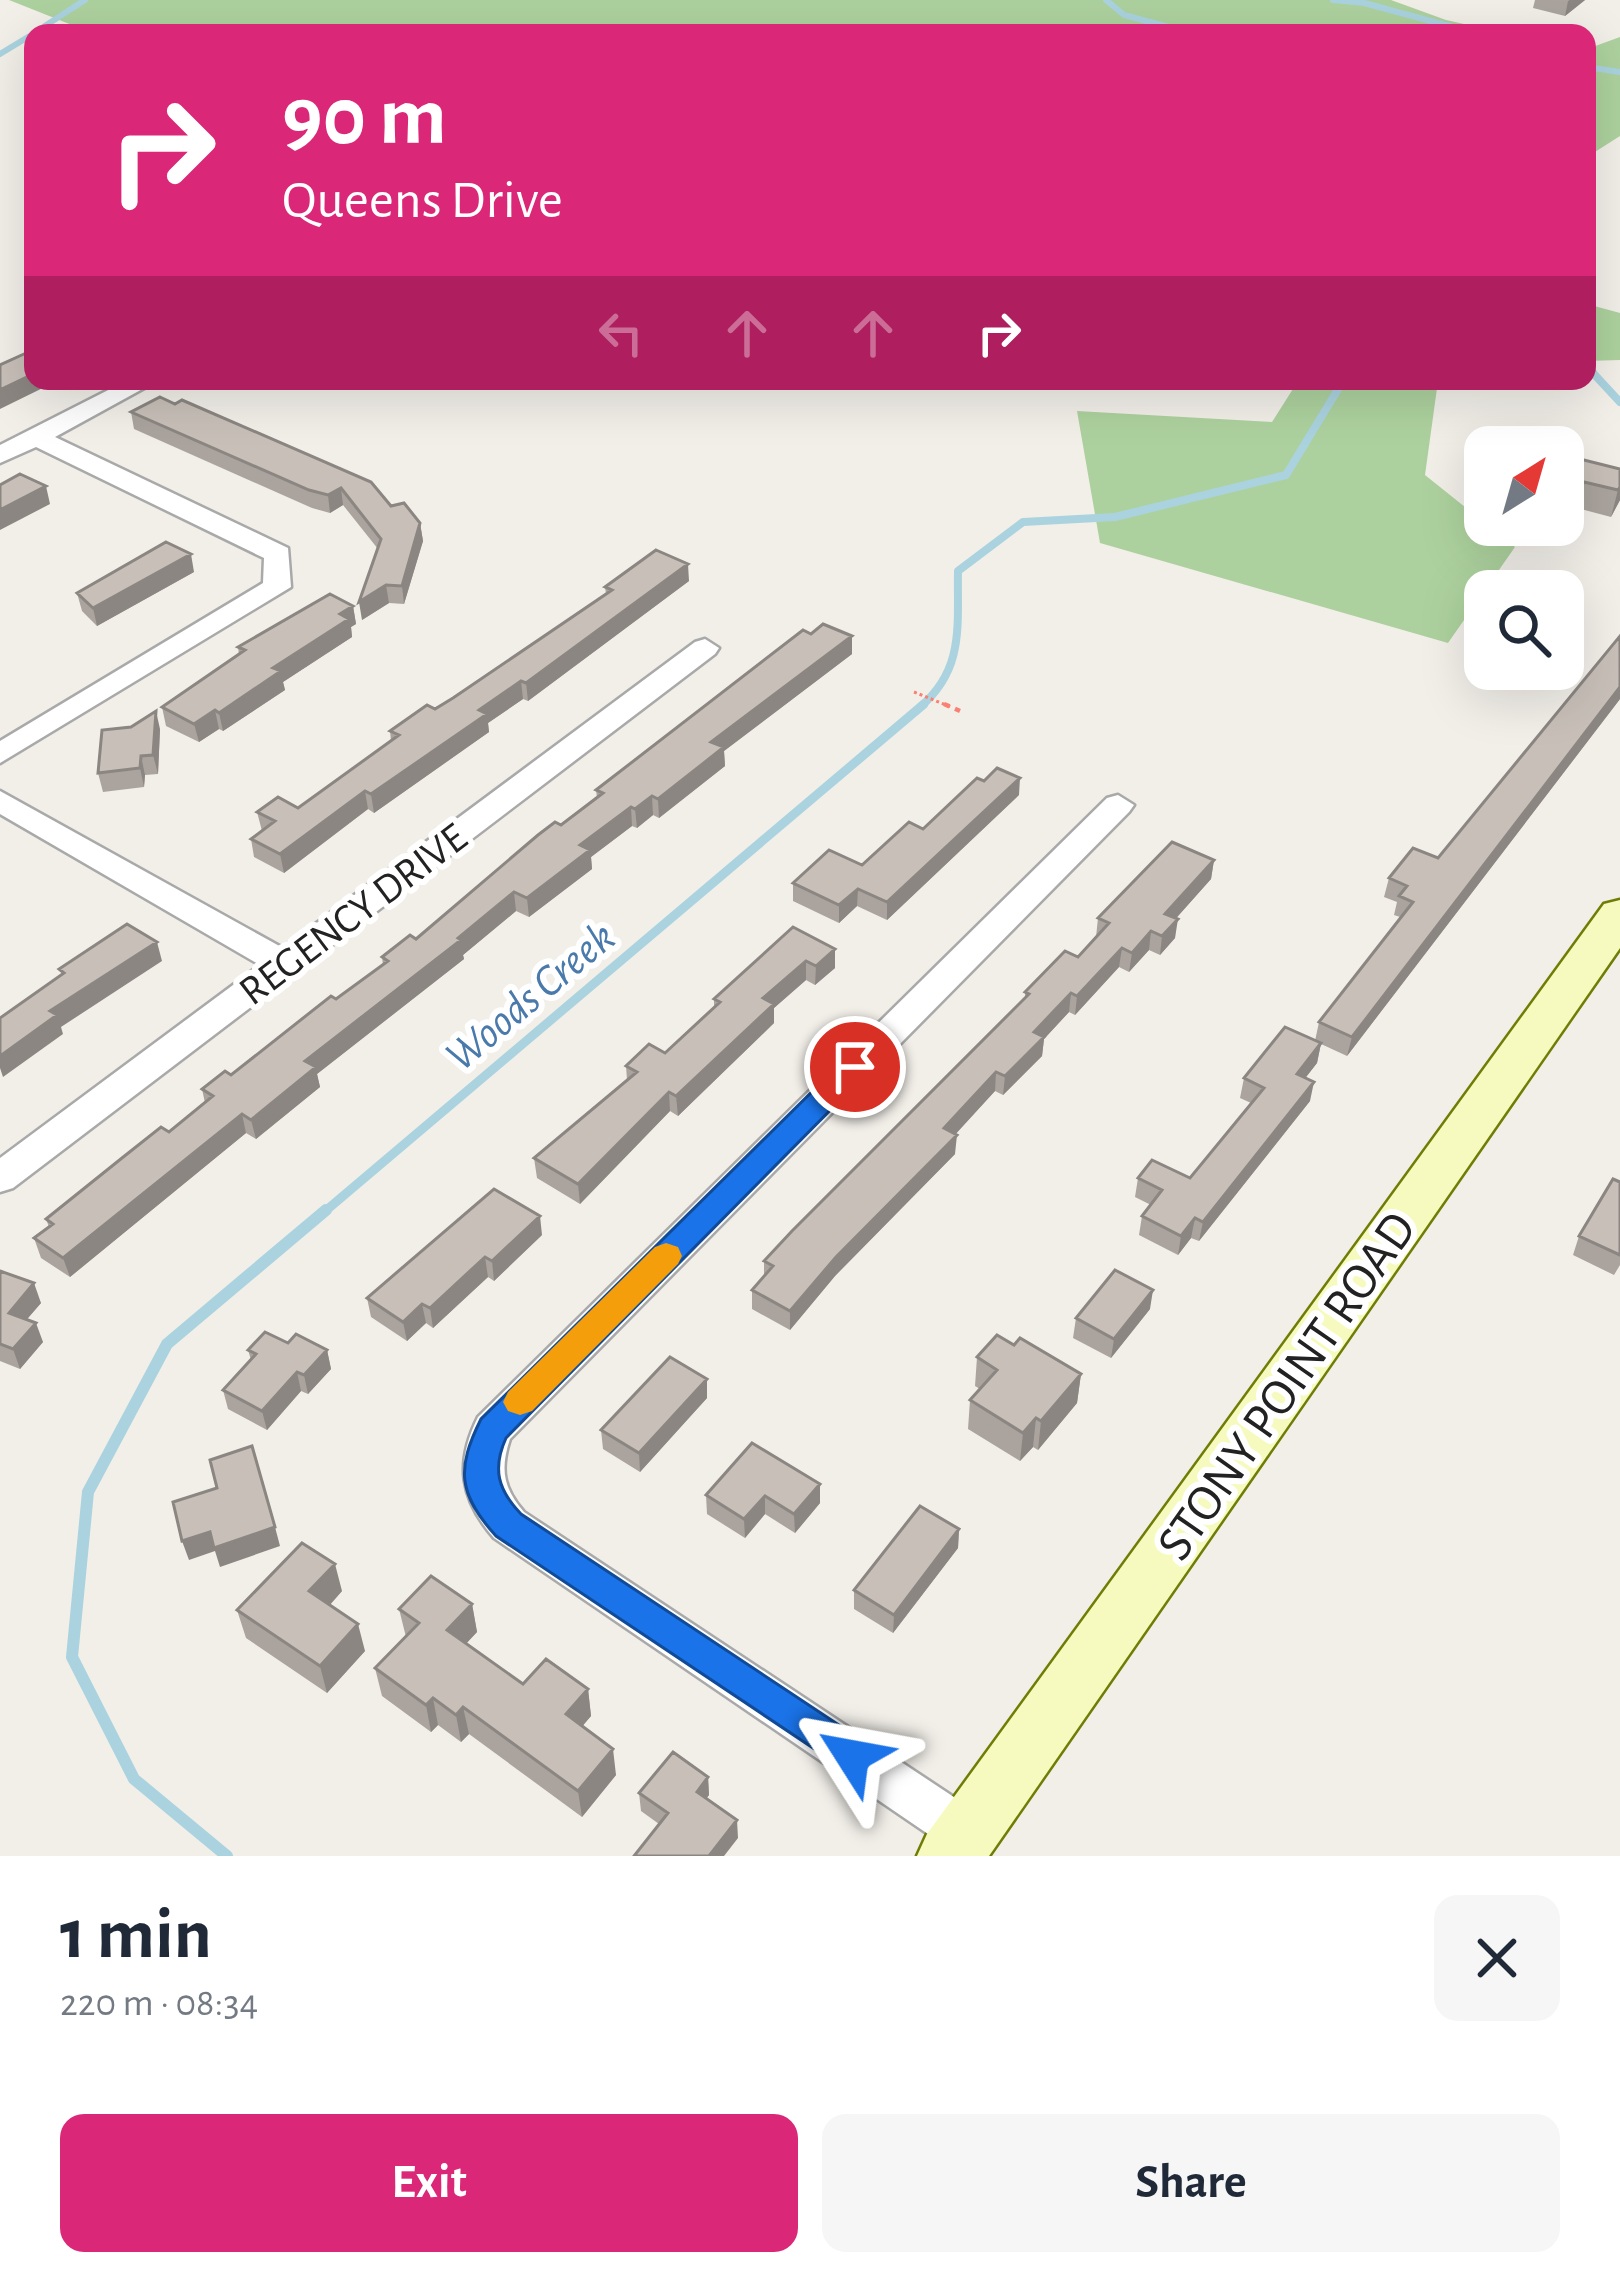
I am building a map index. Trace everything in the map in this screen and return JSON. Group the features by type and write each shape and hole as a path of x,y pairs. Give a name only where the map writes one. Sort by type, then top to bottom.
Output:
{"street":[{"path":"0,455 127,390"},
{"path":"0,754 277,586 278,554 36,436"},
{"name":"REGENCY DRIVE","path":"0,1178 705,648"},
{"path":"0,801 284,964"},
{"path":"958,1844 509,1525 489,1504 481,1481 481,1454 493,1429 1118,805"},
{"name":"STONY POINT ROAD","path":"958,1844 1620,915"}],"path":[{"path":"914,692 959,711"}],"green space":[{"path":"9,0 1391,0 1464,24 69,24"},
{"path":"1620,37 1620,136 1596,151 1596,46"},
{"path":"1596,306 1620,313 1620,360 1596,361"},
{"path":"1292,390 1437,390 1425,475 1464,506 1464,546 1515,547 1499,570 1464,570 1464,620 1448,643 1100,543 1077,411 1272,422"}],"building":[{"path":"24,354 24,378 0,390 0,365"},
{"path":"160,397 175,404 182,400 371,482 391,506 404,503 420,523 402,586 386,585 359,602 381,539 341,488 328,495 309,490 131,412"},
{"path":"1584,460 1620,469 1618,490 1584,482"},
{"path":"20,474 46,486 0,510 0,485"},
{"path":"166,542 191,554 93,608 77,593"},
{"path":"656,550 688,564 526,683 521,681 479,710 487,714 371,794 365,791 280,854 251,839 275,821 257,812 278,797 298,808 399,735 390,731 427,705 435,709 453,698 612,590 605,587"},
{"path":"330,594 353,606 340,614 349,619 273,668 281,671 219,713 215,710 194,724 162,707 245,650 238,647"},
{"path":"823,624 852,636 711,742 724,747 658,799 652,796 635,809 631,807 580,845 590,850 527,898 514,892 458,938 461,940 305,1061 316,1067 251,1120 242,1114 63,1258 34,1238 53,1224 46,1219 161,1127 169,1132 213,1096 202,1089 225,1071 231,1075 331,996 336,999 388,961 382,957 410,935 416,939 538,835 555,822 561,825 603,793 596,790 803,630 811,634"},
{"path":"1620,636 1620,687 1352,1037 1319,1022 1413,902 1399,896 1407,886 1389,878 1413,848 1438,858 1576,690 1584,690 1584,680"},
{"path":"156,711 153,755 141,756 140,768 98,773 102,730 131,727"},
{"path":"997,768 1020,778 887,902 858,889 839,905 793,883 829,850 862,865 909,822 923,829 977,778 984,781"},
{"path":"1172,842 1214,860 1165,914 1178,919 1162,936 1151,931 1132,953 1122,948 1077,996 1071,993 1034,1032 1044,1037 1005,1076 996,1072 944,1128 957,1135 836,1257 790,1311 752,1290 773,1266 764,1261 792,1231 1029,994 1025,992 1065,951 1078,957 1109,923 1098,918"},
{"path":"127,924 157,942 50,1011 57,1015 0,1056 0,1018 64,973 59,969"},
{"path":"793,927 835,949 816,966 806,961 763,998 774,1004 676,1096 669,1092 578,1184 534,1158 637,1072 626,1066 649,1044 665,1053 720,1002 714,999"},
{"path":"1285,1027 1321,1043 1297,1074 1314,1082 1203,1222 1195,1218 1181,1236 1142,1216 1162,1190 1138,1178 1152,1160 1190,1178 1264,1088 1244,1078"},
{"path":"1613,1179 1620,1182 1620,1255 1579,1236"},
{"path":"494,1189 540,1216 492,1261 485,1257 430,1308 422,1304 403,1322 367,1298"},
{"path":"1115,1270 1153,1290 1114,1339 1076,1318"},
{"path":"0,1271 34,1283 9,1313 36,1323 13,1349 0,1344"},
{"path":"265,1332 288,1343 296,1334 327,1350 304,1375 297,1372 262,1411 223,1390 256,1354 248,1350"},
{"path":"997,1335 1014,1345 1020,1338 1081,1374 1041,1421 1036,1418 1023,1433 970,1400 997,1370 977,1357"},
{"path":"670,1357 707,1379 639,1453 601,1430"},
{"path":"752,1443 820,1484 794,1514 765,1496 744,1519 706,1495"},
{"path":"252,1446 275,1527 214,1548 210,1532 182,1541 173,1502 217,1488 210,1460"},
{"path":"920,1506 959,1529 894,1615 854,1590"},
{"path":"302,1543 335,1564 309,1591 358,1624 320,1666 237,1610"},
{"path":"431,1576 472,1604 447,1630 523,1684 546,1659 588,1689 566,1714 613,1749 578,1791 463,1707 456,1715 433,1698 426,1705 375,1668 419,1623 399,1609"},
{"path":"673,1752 708,1777 697,1792 737,1820 709,1856 634,1856 668,1813 639,1793"}],"waterway":[{"path":"48,24 85,0"},
{"name":"Woods Creek","path":"1106,0 1124,15 1158,24"},
{"path":"1333,0 1364,3 1442,24"},
{"path":"0,54 24,39"},
{"path":"1596,68 1620,72"},
{"path":"1596,376 1620,402"},
{"name":"Woods Creek","path":"920,707 952,662 958,571 1023,522 1115,517 1286,475 1338,390"},
{"name":"Woods Creek","path":"323,1213 924,704"},
{"name":"Woods Creek","path":"227,1856 134,1779 72,1657 88,1492 167,1344 326,1210"}],"slow traffic":[{"path":"520,1402 666,1256"}],"route":[{"path":"852,1756 509,1525 489,1504 481,1481 481,1454 493,1429 855,1067"}]}
